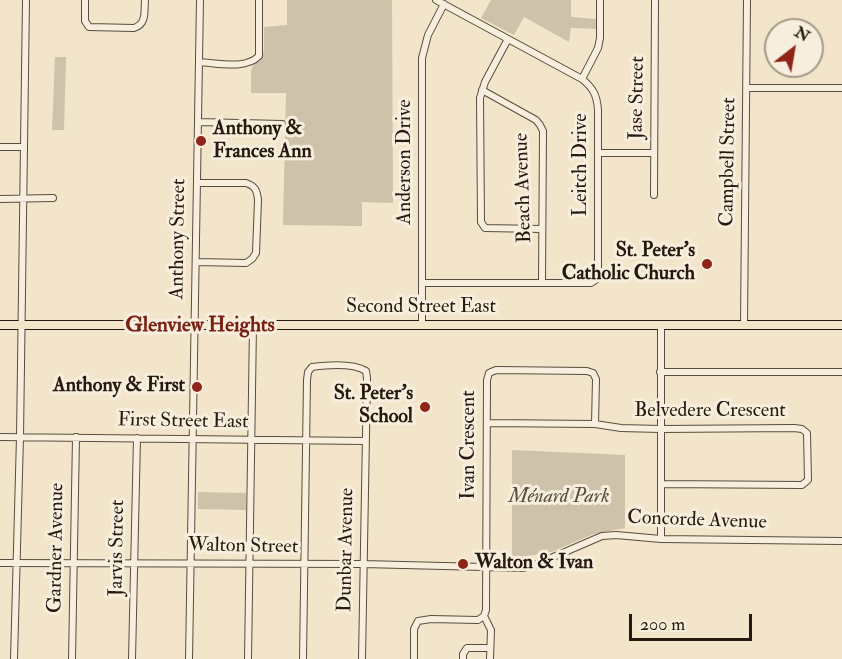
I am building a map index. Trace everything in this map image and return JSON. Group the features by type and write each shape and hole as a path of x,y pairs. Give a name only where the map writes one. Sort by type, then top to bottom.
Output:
{"main road":[{"name":"Second Street East","path":"0,325 842,325"}],"street":[{"path":"14,659 20,437 26,0"},
{"path":"85,0 85,21 92,27 138,27 144,19 145,0"},
{"name":"Anthony Street","path":"189,659 200,0"},
{"path":"199,62 244,64 253,62 259,56 259,0"},
{"name":"Leitch Drive","path":"436,0 582,79 593,88 597,98 597,279 591,283 542,282"},
{"path":"582,79 598,48 600,0"},
{"name":"Jase Street","path":"654,195 655,0"},
{"name":"Campbell Street","path":"744,325 747,0"},
{"name":"Anderson Drive","path":"422,325 422,58 428,34 444,4"},
{"path":"508,39 482,90 480,108 481,222 485,228 542,229"},
{"path":"747,88 842,88"},
{"name":"Beach Avenue","path":"482,90 536,120 543,131 542,282"},
{"path":"198,122 282,124"},
{"path":"0,147 24,147"},
{"path":"598,153 654,153"},
{"path":"196,262 246,263 252,259 256,254 258,200 257,191 253,185 246,183 197,183"},
{"path":"0,198 53,198"},
{"path":"422,283 542,282"},
{"path":"248,659 253,325"},
{"path":"661,326 661,539"},
{"name":"Dunbar Avenue","path":"306,440 308,372 312,367 360,367 366,371 362,659"},
{"name":"Ivan Crescent","path":"490,659 491,630 484,616 486,610 487,380 491,371 553,370 593,373 596,379 596,424"},
{"path":"660,372 842,372"},
{"name":"Belvedere Crescent","path":"487,423 596,424 621,428 660,429 802,429 807,433 808,480 802,485 661,484"},
{"name":"First Street East","path":"0,437 365,441"},
{"name":"Gardner Avenue","path":"72,659 76,437"},
{"name":"Jarvis Street","path":"132,659 137,438"},
{"path":"303,659 306,440"},
{"name":"Concorde Avenue","path":"486,567 524,568 602,536 616,534 661,539 842,541"},
{"name":"Walton Street","path":"0,563 363,564 486,567"},
{"path":"414,659 414,629 418,621 478,620 484,616"},
{"path":"463,659 466,648 490,648"}],"green space":[{"path":"287,0 392,0 393,203 362,202 362,226 283,225 286,93 251,93 251,71 253,65 262,57 264,27 287,25"},
{"path":"491,0 571,0 571,17 597,19 597,29 571,28 569,42 524,17 514,35 481,18"},
{"path":"55,57 66,57 64,130 52,130"},
{"name":"Ménard Park","path":"512,450 625,455 625,528 594,534 551,552 512,559"},
{"path":"198,492 246,493 246,510 198,509"}],"place":[{"name":"Anthony & Frances Ann","path":"201,141"},
{"name":"St. Peter's Catholic Church","path":"707,264"},
{"name":"Anthony & First","path":"197,387"},
{"name":"St. Peter's School","path":"425,407"},
{"name":"Walton & Ivan","path":"463,564"}],"district":[{"name":"Glenview Heights","path":"200,326"}]}
